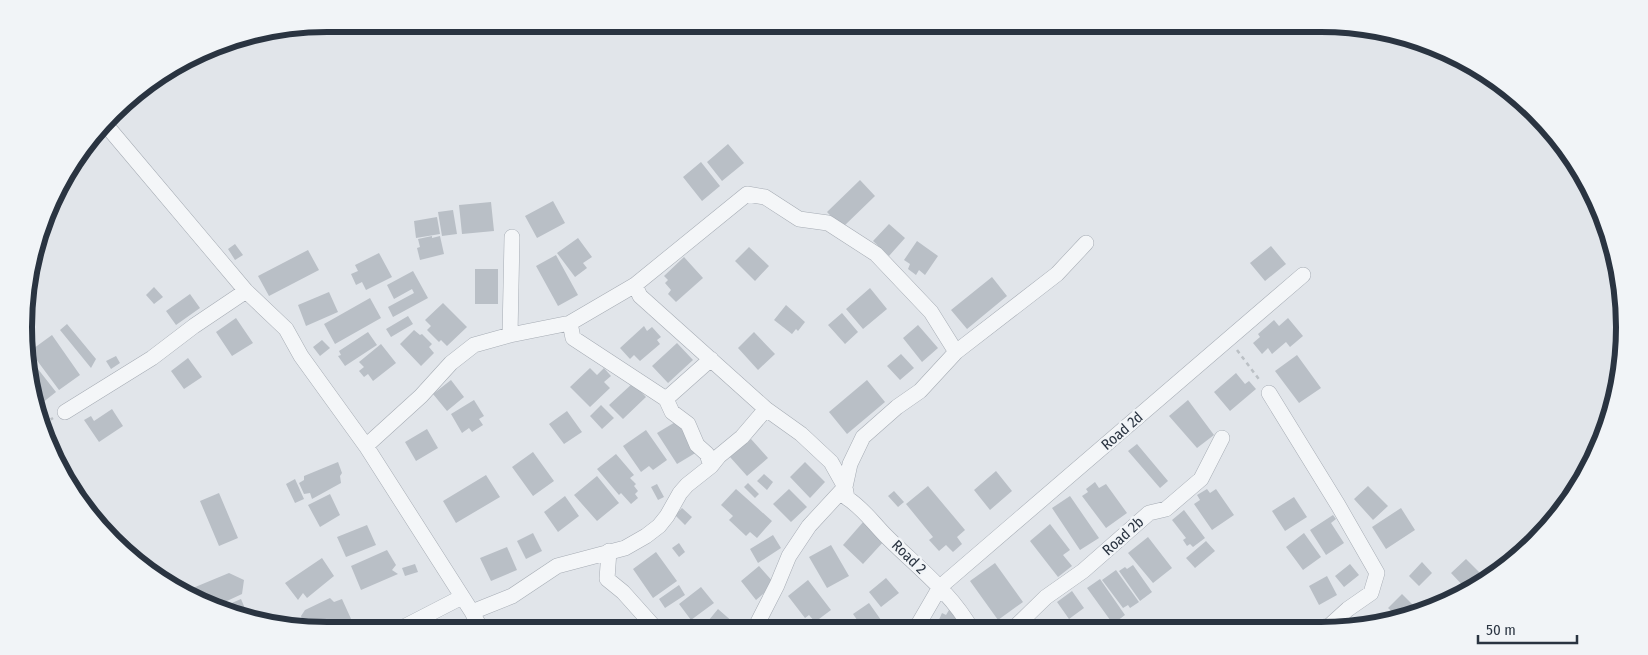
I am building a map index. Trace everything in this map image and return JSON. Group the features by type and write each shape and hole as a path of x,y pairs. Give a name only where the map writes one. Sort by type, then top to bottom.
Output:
{"street":[{"path":"110,129 246,291 286,330 301,356 366,446 477,622"},
{"path":"366,446 420,396 452,363 474,345 510,335 570,323 635,286 747,194 765,197 799,219 828,223 876,254 931,312 956,352"},
{"path":"510,335 512,237"},
{"path":"758,622 778,585 789,556 809,526 846,487 850,464 863,437 920,391 956,352 1057,274 1086,243"},
{"name":"Road 2d","path":"920,622 940,587 1303,275"},
{"name":"Road 2","path":"635,286 640,296 766,409 801,434 831,462 846,487 848,498 858,505 886,536 940,587 967,622"},
{"path":"65,412 152,358 194,326 246,291"},
{"path":"570,323 573,338 666,400 672,412 688,424 697,445 707,454 711,466"},
{"path":"666,400 711,359"},
{"path":"1269,393 1377,573 1371,593 1334,622"},
{"path":"472,612 512,596 557,566 625,548 646,536 659,526 687,485 742,437 766,409"},
{"name":"Road 2b","path":"1021,622 1046,597 1083,571 1149,512 1166,509 1201,479 1222,438"},
{"path":"609,551 608,579 623,592 650,622"},
{"path":"413,622 462,597"}],"path":[{"path":"1229,339 1269,393"}],"building":[{"path":"728,144 744,163 722,181 707,162"},
{"path":"701,162 720,186 702,201 683,177"},
{"path":"860,180 875,196 842,228 827,212"},
{"path":"553,201 565,223 537,238 525,216"},
{"path":"491,202 494,231 462,234 459,205"},
{"path":"453,210 457,234 442,236 438,212"},
{"path":"437,217 440,234 416,238 414,221"},
{"path":"889,224 905,238 889,256 873,241"},
{"path":"432,236 432,238 440,236 444,254 420,260 417,248 420,247 418,239"},
{"path":"578,238 592,257 583,263 587,268 575,277 557,253"},
{"path":"917,241 938,256 925,275 919,270 916,275 908,269 910,264 904,260"},
{"path":"235,244 243,255 235,260 228,249"},
{"path":"1271,246 1286,264 1265,281 1250,263"},
{"path":"749,247 769,266 755,281 735,261"},
{"path":"308,250 319,270 269,296 258,276"},
{"path":"379,253 392,277 366,290 362,282 356,285 351,274 358,271 355,265"},
{"path":"556,255 578,295 558,306 536,266"},
{"path":"684,257 703,278 676,302 668,294 671,290 665,283 668,280 664,276"},
{"path":"475,269 498,269 498,304 475,304"},
{"path":"413,271 428,298 393,317 388,307 414,293 412,289 394,299 387,285"},
{"path":"992,277 1007,296 967,329 951,310"},
{"path":"154,287 163,297 154,304 146,295"},
{"path":"870,288 887,309 863,329 846,309"},
{"path":"329,292 338,312 306,326 298,305"},
{"path":"190,294 200,308 176,325 166,311"},
{"path":"370,298 381,318 335,344 324,324"},
{"path":"443,303 467,327 447,346 441,340 439,342 427,330 431,326 425,320"},
{"path":"786,305 805,322 798,331 796,329 792,334 774,320"},
{"path":"842,313 858,332 845,344 828,325"},
{"path":"408,316 413,324 391,337 386,329"},
{"path":"236,318 253,343 232,356 216,332"},
{"path":"1288,318 1303,336 1290,347 1286,342 1272,354 1268,348 1262,354 1253,343 1260,337 1258,334 1274,320 1279,326"},
{"path":"67,324 96,359 91,368 60,330"},
{"path":"918,325 938,348 922,362 903,338"},
{"path":"644,326 647,331 652,327 661,337 657,340 660,344 640,361 634,355 630,359 620,348"},
{"path":"414,330 420,335 422,334 432,344 429,347 434,353 421,366 400,344"},
{"path":"368,332 377,345 345,366 338,356 341,355 339,351"},
{"path":"754,332 775,354 758,370 738,348"},
{"path":"52,335 80,375 59,390 34,356 33,349"},
{"path":"322,340 330,348 320,356 313,347"},
{"path":"677,343 693,360 668,383 652,366"},
{"path":"381,344 396,363 373,381 368,374 364,377 359,371 364,367 359,362"},
{"path":"901,354 914,368 900,380 887,366"},
{"path":"1297,355 1321,388 1299,403 1275,371"},
{"path":"116,356 120,363 111,369 106,361"},
{"path":"188,358 202,377 184,389 171,371"},
{"path":"35,365 56,392 43,403"},
{"path":"590,368 597,375 604,368 611,376 604,382 610,388 590,407 570,387"},
{"path":"1236,373 1245,384 1249,381 1256,389 1230,411 1214,392"},
{"path":"451,380 464,397 447,411 433,394"},
{"path":"867,380 885,402 847,434 829,412"},
{"path":"633,383 646,397 623,419 609,405"},
{"path":"474,400 484,416 479,419 483,425 472,432 469,428 462,433 451,414"},
{"path":"1188,400 1214,435 1197,448 1169,416"},
{"path":"601,405 614,418 602,429 590,416"},
{"path":"112,409 123,426 99,442 84,420 91,416 94,421"},
{"path":"567,411 582,432 564,444 549,424"},
{"path":"677,421 697,452 677,464 657,433"},
{"path":"427,429 438,448 416,461 405,442"},
{"path":"646,430 667,460 653,470 649,466 641,472 623,446"},
{"path":"751,439 768,458 747,476 730,457"},
{"path":"1137,444 1168,481 1160,488 1128,451"},
{"path":"533,452 554,481 533,496 512,467"},
{"path":"616,454 634,475 630,478 636,484 634,486 638,491 635,494 638,498 631,504 621,493 619,495 597,469"},
{"path":"338,462 342,473 340,476 341,483 312,499 310,493 304,494 299,483 304,480 304,476"},
{"path":"805,462 825,482 810,498 790,477"},
{"path":"996,471 1012,491 990,510 974,490"},
{"path":"764,474 773,482 767,490 757,481"},
{"path":"486,475 500,497 456,523 443,501"},
{"path":"597,476 619,503 597,521 574,495"},
{"path":"295,479 304,499 295,503 286,484"},
{"path":"1095,482 1099,488 1106,484 1127,513 1106,528 1082,496 1088,492 1086,489"},
{"path":"748,483 759,494 755,498 744,487"},
{"path":"657,484 664,497 658,500 651,487"},
{"path":"928,486 965,530 957,537 962,544 953,552 946,545 939,551 929,540 933,537 906,504"},
{"path":"1368,486 1388,506 1373,520 1354,499"},
{"path":"736,489 772,521 757,538 750,532 746,536 729,520 733,516 721,505"},
{"path":"789,489 807,507 791,522 773,504"},
{"path":"1207,489 1210,493 1216,489 1234,515 1212,530 1194,504 1200,500 1197,495"},
{"path":"894,491 904,502 898,507 888,496"},
{"path":"219,493 238,538 219,546 200,501"},
{"path":"330,494 340,515 320,527 308,505"},
{"path":"565,496 579,516 558,532 544,512"},
{"path":"1070,496 1099,538 1080,550 1052,508"},
{"path":"1294,497 1307,517 1285,531 1272,511"},
{"path":"682,508 692,517 685,525 675,515"},
{"path":"1401,508 1415,530 1386,549 1372,527"},
{"path":"1184,510 1205,538 1193,547 1190,544 1187,546 1183,540 1186,538 1172,520"},
{"path":"1333,515 1336,519 1331,523 1344,543 1326,555 1310,530"},
{"path":"864,521 885,540 863,564 843,545"},
{"path":"1050,524 1070,550 1063,555 1072,566 1058,577 1030,541"},
{"path":"367,525 376,545 346,557 337,537"},
{"path":"533,533 542,551 526,559 517,541"},
{"path":"1304,533 1321,557 1303,570 1286,547"},
{"path":"773,535 781,548 758,563 750,549"},
{"path":"1148,537 1172,568 1153,583 1128,553"},
{"path":"1206,541 1215,551 1195,568 1186,558"},
{"path":"679,543 685,552 679,557 672,548"},
{"path":"831,545 849,576 827,588 809,557"},
{"path":"507,547 517,570 491,581 480,558"},
{"path":"387,550 396,565 392,570 398,574 361,590 351,566"},
{"path":"656,552 677,581 653,598 633,569"},
{"path":"322,558 334,576 307,598 303,593 298,600 285,583"},
{"path":"1466,559 1482,575 1463,586 1451,573"},
{"path":"1422,562 1432,573 1419,586 1409,576"},
{"path":"995,563 1023,602 998,620 970,581"},
{"path":"415,564 418,572 405,576 402,568"},
{"path":"1350,564 1359,575 1344,587 1335,576"},
{"path":"1133,565 1152,592 1140,601 1119,571"},
{"path":"759,566 775,584 756,600 741,581"},
{"path":"1116,570 1139,602 1130,608 1128,605 1123,608 1102,580"},
{"path":"229,573 244,580 242,594 223,603 191,589"},
{"path":"1327,576 1337,595 1319,605 1309,586"},
{"path":"886,578 899,593 881,607 869,592"},
{"path":"1100,579 1125,615 1116,622 1112,622 1087,588"},
{"path":"808,580 831,610 815,622 809,615 805,618 788,596"},
{"path":"679,585 685,595 665,608 659,599"},
{"path":"701,587 714,603 691,620 679,604"},
{"path":"1072,591 1084,608 1069,619 1057,602"},
{"path":"1402,594 1415,607 1393,613 1388,608"},
{"path":"330,598 334,602 342,599 352,621 303,621 301,616 305,610"},
{"path":"241,599 246,611 233,607 228,605"},
{"path":"869,603 882,622 858,622 853,614"},
{"path":"718,609 733,622 707,622"},
{"path":"949,610 959,615 955,622 938,622 942,613 946,615"}]}
